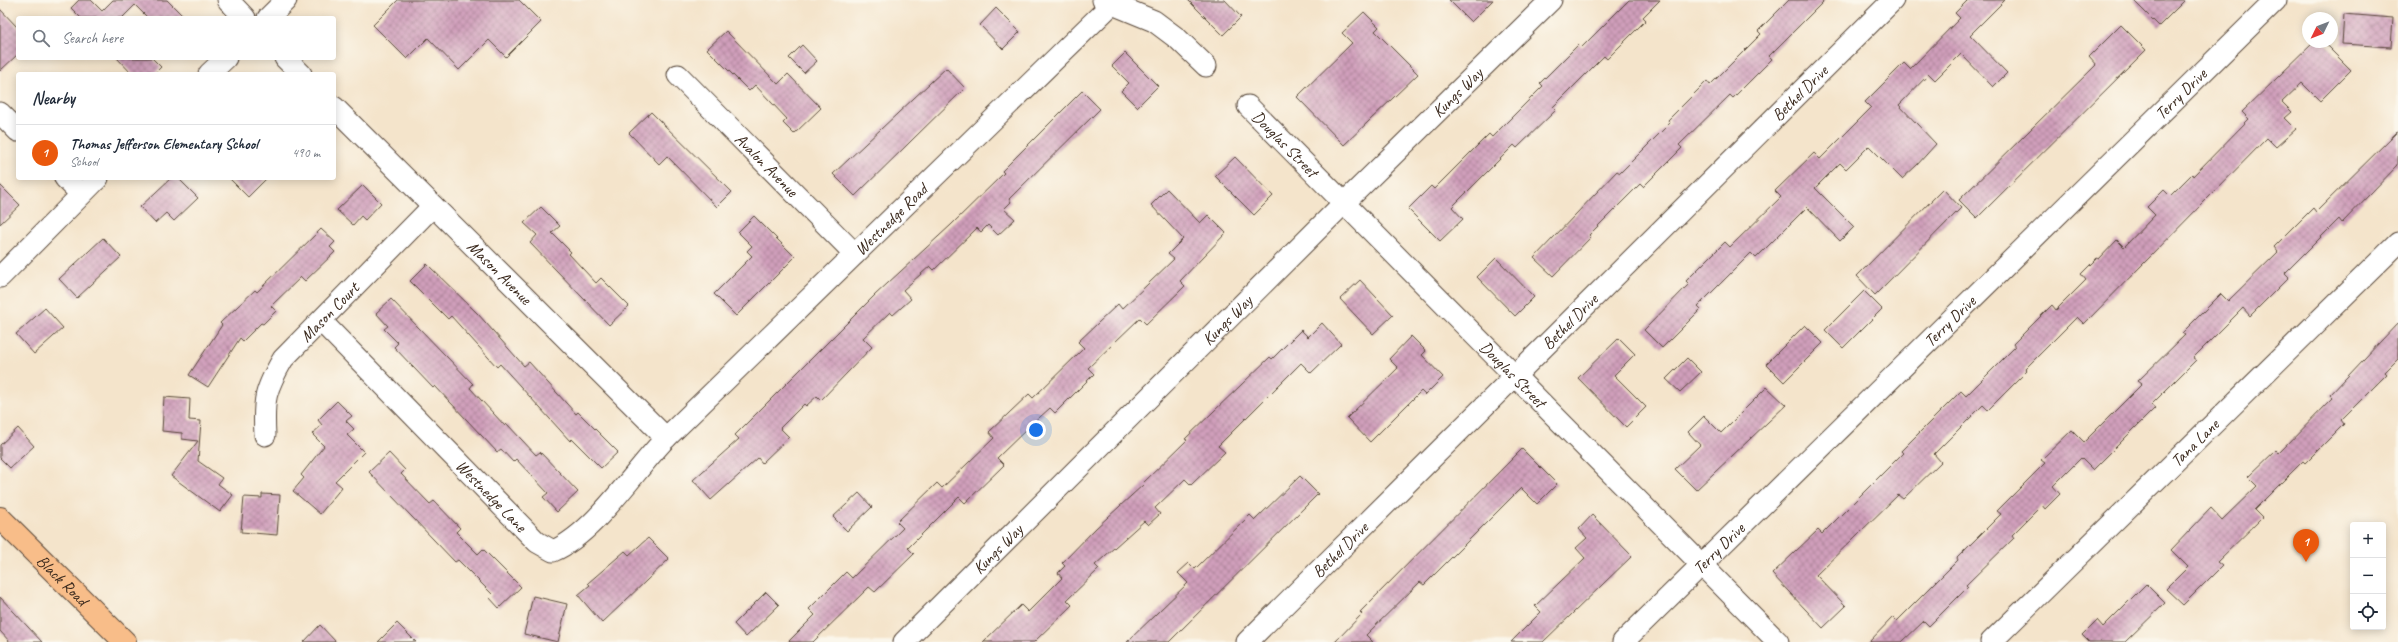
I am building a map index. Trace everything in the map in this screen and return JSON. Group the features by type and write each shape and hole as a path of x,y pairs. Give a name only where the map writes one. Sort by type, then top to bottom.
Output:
{"main road":[{"name":"Black Road","path":"0,518 125,642"}],"street":[{"path":"228,0 243,16"},
{"path":"270,16 286,0"},
{"name":"Kungs Way","path":"904,642 1344,203 1551,0"},
{"name":"Bethel Drive","path":"1247,642 1893,0"},
{"name":"Terry Drive","path":"1623,642 2276,0"},
{"path":"1110,1 1154,21 1178,39 1206,66"},
{"name":"Westnedge Road","path":"666,438 855,254 1110,1"},
{"path":"211,72 224,60"},
{"path":"287,60 299,72"},
{"name":"Avalon Avenue","path":"678,75 855,254"},
{"name":"Douglas Street","path":"1248,106 1778,642"},
{"name":"Mason Avenue","path":"336,109 666,438"},
{"path":"0,113 16,129"},
{"path":"67,180 81,194"},
{"path":"0,277 96,180"},
{"name":"Mason Court","path":"265,435 264,412 268,386 283,359 433,206"},
{"name":"Tana Lane","path":"1991,642 2398,243"},
{"name":"Westnedge Lane","path":"321,321 538,542 553,551 568,544 618,495 644,460 666,438"}],"building":[{"path":"79,0 91,0 102,11 113,0 167,0 183,16 146,16 135,5 124,16 79,16 71,8"},
{"path":"398,0 519,0 541,22 506,57 489,40 459,70 428,38 407,59 373,25"},
{"path":"1188,0 1225,0 1241,17 1223,35"},
{"path":"1449,0 1493,0 1471,22"},
{"path":"1629,0 1660,0 1643,17 1646,20 1607,59 1604,56 1553,107 1556,110 1517,148 1514,145 1452,207 1463,219 1440,241 1408,209 1431,186 1434,189 1489,134 1492,137 1543,86 1540,83 1579,44 1582,47"},
{"path":"1789,0 1825,0 1769,56 1772,59 1733,98 1730,95 1679,145 1682,148 1643,187 1640,184 1589,235 1591,237 1553,276 1534,258 1617,171 1620,173 1670,123 1668,120 1707,81 1710,85 1761,34 1758,31"},
{"path":"1968,0 2005,0 1970,35 2007,73 1993,87 1961,54 1935,80 1929,74 1899,105 1936,144 1917,165 1902,179 1869,146 1846,169 1840,163 1815,188 1854,227 1840,241 1807,207 1756,258 1751,253 1698,306 1701,309 1662,348 1644,330 1689,284 1686,281 1725,242 1730,247 1781,197 1775,191 1814,153 1820,159 1871,108 1865,102 1904,63 1910,69 1960,18 1955,13"},
{"path":"2133,0 2185,0 2159,26"},
{"path":"996,8 1020,32 1003,49 980,25"},
{"path":"0,9 16,26 16,56 0,71"},
{"path":"1364,12 1379,27 1375,31 1418,74 1344,145 1297,97 1352,43 1342,33"},
{"path":"2344,14 2393,18 2391,47 2342,44"},
{"path":"2121,25 2146,50 1977,218 1959,200 2096,65 2089,57"},
{"path":"726,31 778,84 788,74 821,108 794,134 783,123 787,119 755,85 749,91 707,49"},
{"path":"802,45 817,61 804,73 789,58"},
{"path":"2308,48 2329,48 2351,70 2320,101 2302,83 2282,102 2292,112 2285,118 2296,129 2276,147 2267,138 2084,324 2077,317 2025,369 2027,371 1988,410 1983,405 1934,454 1941,462 1903,499 1898,495 1816,575 1846,606 1823,628 1772,574 1818,530 1822,534 1903,453 1901,451 1961,391 1966,396 2015,347 2013,344 2052,305 2056,310 2086,280 2081,274 2097,258 2099,259 2117,240 2124,247 2155,215 2147,207 2164,190 2170,196 2192,174 2193,176 2249,119 2242,112"},
{"path":"1125,53 1158,86 1137,107 1121,91 1129,83 1112,66"},
{"path":"119,60 154,60 161,67 156,72 130,72"},
{"path":"946,68 965,88 855,196 833,174"},
{"path":"1082,91 1100,109 1009,199 1011,202 1004,209 1015,219 998,235 988,225 981,232 977,228 934,270 930,266 903,290 911,299 893,315 890,312 863,338 872,347 821,400 817,396 806,406 804,404 780,428 789,437 762,463 758,458 711,500 693,480 739,439 735,435 875,295 951,225 1004,173 1002,171"},
{"path":"651,112 732,192 717,207 667,156 659,164 629,133"},
{"path":"2398,131 2398,165 2342,223 2339,219 2285,273 2289,277 2250,316 2243,308 2193,358 2196,360 2151,405 2155,408 2093,470 2081,458 2053,486 2060,494 2045,509 2042,505 2012,535 2014,538 1966,585 1968,587 1929,626 1924,621 1902,642 1869,642 1893,617 1897,621 1958,560 1957,558 2001,514 1997,511 2045,463 2041,460 2072,430 2084,442 2142,384 2138,381 2185,335 2182,333 2221,294 2228,301 2278,252 2274,247 2313,208 2316,212"},
{"path":"1235,157 1273,196 1254,215 1215,176"},
{"path":"169,180 180,180 198,198 174,221 166,213 155,223 140,207"},
{"path":"231,180 265,180 248,197"},
{"path":"0,185 20,205 0,224"},
{"path":"363,185 381,203 365,220 361,216 353,225 337,210"},
{"path":"1167,189 1200,223 1208,215 1226,233 1180,281 1185,286 1146,324 1140,318 1088,368 1094,374 1055,413 1050,408 997,458 1004,465 965,503 959,497 908,548 914,554 875,592 869,587 813,642 788,642 815,615 809,609 846,572 852,578 903,528 897,522 937,483 942,488 994,438 989,432 1029,394 1033,398 1084,348 1078,342 1118,304 1122,309 1174,259 1168,254 1183,239 1151,205"},
{"path":"1943,189 1961,208 1875,295 1857,276"},
{"path":"541,207 560,226 552,233 571,252 569,254 596,283 601,278 629,306 609,325 530,243 537,235 524,223"},
{"path":"754,216 795,257 736,316 714,294 752,256 747,251 752,246 738,232"},
{"path":"321,229 335,242 330,247 335,252 305,281 301,277 271,306 276,311 263,324 261,323 243,341 240,338 208,387 189,375 222,325 220,323 255,290 257,292"},
{"path":"103,238 121,257 77,298 59,279"},
{"path":"1496,258 1534,297 1515,316 1477,277"},
{"path":"427,264 478,314 524,366 529,362 576,414 578,412 618,452 601,468 572,439 570,441 500,364 497,367 451,316 448,319 410,281"},
{"path":"1360,280 1393,315 1373,334 1340,299"},
{"path":"1864,291 1882,309 1843,348 1825,330"},
{"path":"391,299 473,384 470,388 505,426 507,424 536,455 540,452 578,492 557,512 543,497 548,493 516,459 513,462 501,449 497,452 435,386 433,388 394,347 398,343 384,329 388,326 376,313"},
{"path":"45,308 63,328 34,354 16,334"},
{"path":"1322,323 1341,344 1311,373 1301,363 1218,446 1225,452 1191,485 1185,479 1155,508 1160,514 1148,525 1144,521 1095,565 1099,569 1067,600 1072,605 1034,642 983,642 1021,605 1028,612 1062,578 1058,573 1065,566 1062,563 1096,528 1143,485 1142,484 1187,440 1185,439 1270,357 1272,359 1301,330 1308,337"},
{"path":"2398,323 2398,359 2385,372 2387,374 2341,420 2344,424 2305,463 2303,461 2254,510 2262,518 2217,562 2222,566 2183,605 2166,589 2188,567 2171,550 2211,508 2222,520 2257,486 2248,477 2276,450 2279,453 2333,398 2330,395"},
{"path":"1805,325 1823,343 1784,382 1766,364"},
{"path":"1411,336 1426,351 1422,355 1443,377 1425,395 1421,391 1370,442 1347,418 1398,368 1389,359"},
{"path":"1619,338 1635,354 1614,375 1646,407 1626,427 1578,378"},
{"path":"1687,358 1701,372 1680,392 1666,379"},
{"path":"1767,387 1786,405 1696,490 1675,469 1700,445 1688,432 1704,416 1721,433"},
{"path":"164,397 190,399 189,420 201,421 198,461 222,478 218,484 233,495 220,512 171,476 198,441 182,439 182,433 162,431"},
{"path":"337,401 352,416 346,421 354,429 347,435 364,452 335,481 342,487 320,514 293,491 304,478 301,475 324,446 312,434 322,425 318,420"},
{"path":"18,428 34,446 10,468 0,458 0,445"},
{"path":"1522,449 1557,484 1537,504 1521,488 1424,585 1420,582 1366,635 1373,642 1335,642 1362,614 1360,612"},
{"path":"389,453 405,470 401,474 430,504 434,501 460,528 456,532 478,554 483,549 521,587 499,608 489,597 492,594 458,560 455,562 369,472"},
{"path":"1300,476 1318,494 1169,642 1127,642 1188,583 1178,573 1189,563 1195,569 1250,515 1255,520"},
{"path":"859,493 872,507 847,531 833,517"},
{"path":"262,494 280,495 277,535 241,532 244,497 262,498"},
{"path":"1592,515 1632,556 1543,642 1511,642 1541,612 1535,606 1585,558 1576,548 1587,538 1579,529"},
{"path":"648,538 669,559 602,623 578,595 590,585 588,583 625,551 629,555"},
{"path":"2146,584 2165,603 2125,642 2089,642 2082,635 2097,620 2103,627"},
{"path":"766,592 779,605 746,637 734,624"},
{"path":"533,596 567,604 558,642 524,634"},
{"path":"0,597 42,642 10,642 0,631"},
{"path":"397,623 416,642 378,642"},
{"path":"320,625 336,642 304,642"}],"place":[{"name":"Thomas Jefferson Elementary School","path":"2306,562"}]}
